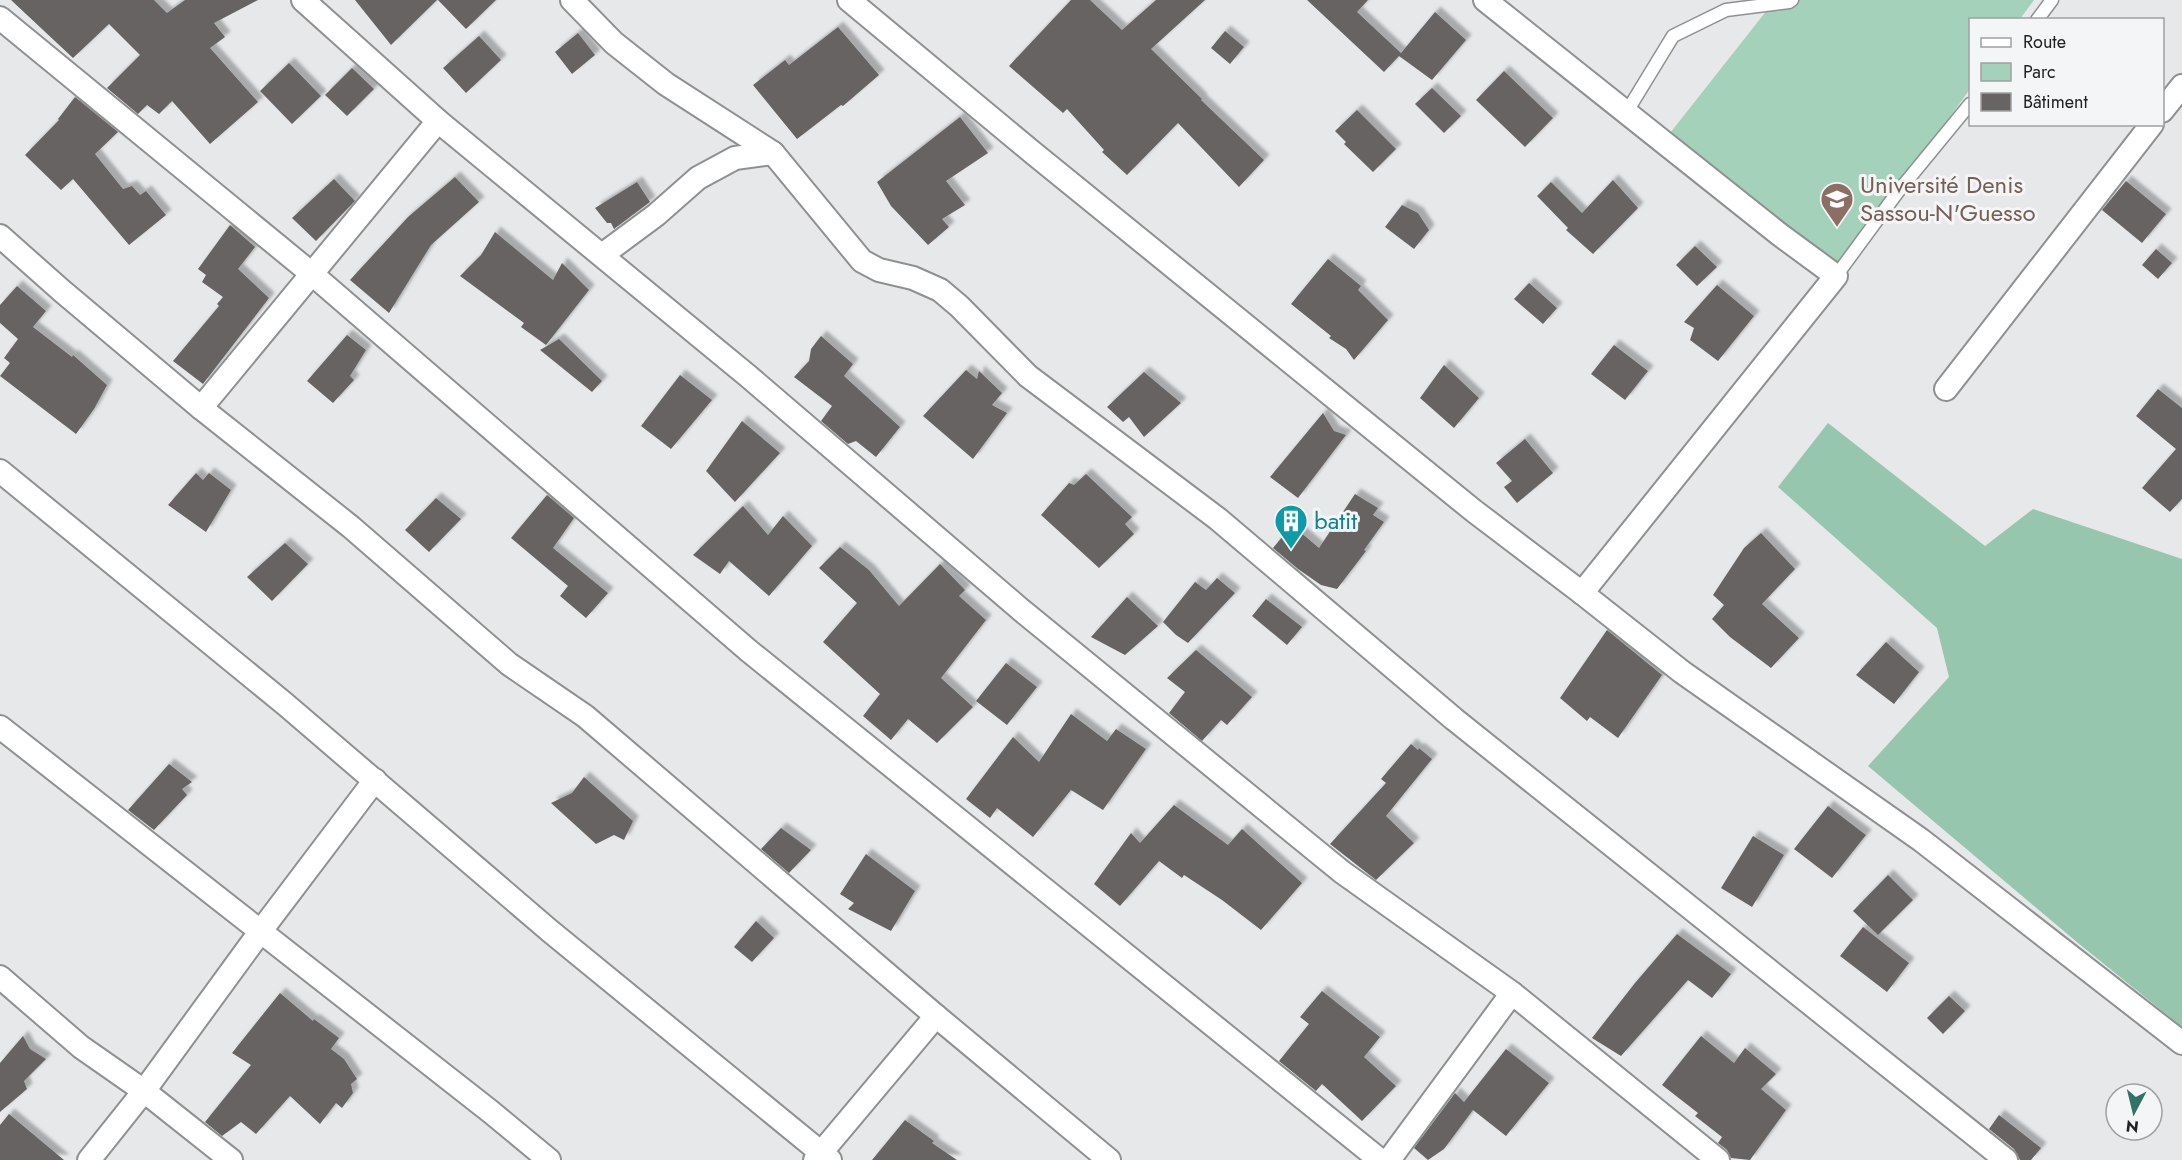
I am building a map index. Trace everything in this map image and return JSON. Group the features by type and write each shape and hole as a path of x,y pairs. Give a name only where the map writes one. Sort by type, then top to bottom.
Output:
{"street":[{"path":"303,0 438,121 748,376 1020,609 1342,872 1512,993 1718,1160"},
{"path":"572,0 614,43 666,84 773,153 862,261 879,270 913,278 940,290 959,306 1028,376 1218,519 1454,718 2006,1160"},
{"path":"849,0 1474,511 1682,672 1922,840 2182,1043"},
{"path":"1485,0 1779,234 1836,276 1582,593"},
{"path":"0,18 312,274 748,651 1380,1160"},
{"path":"2164,110 2182,86"},
{"path":"201,408 438,121"},
{"path":"1946,389 2150,126"},
{"path":"603,255 657,215 698,178 735,158 773,153"},
{"path":"0,236 201,408 351,527 509,664 585,716 936,1016 1109,1160"},
{"path":"0,471 276,696 550,931 822,1158 936,1016"},
{"path":"0,726 549,1160"},
{"path":"89,1160 144,1091 375,780"},
{"path":"0,977 81,1047 144,1091 231,1160"},
{"path":"1389,1160 1512,993"}],"lane":[{"path":"1626,113 1672,36 1726,10 1792,0"},
{"path":"2038,18 2052,0"},
{"path":"1836,276 1897,193 1969,106"}],"green space":[{"path":"1775,0 2034,0 2021,18 1969,18 1969,90 1836,276 1663,142"},
{"path":"1828,423 1985,546 2033,509 2182,559 2182,1027 2078,943 1868,766 1949,677 1937,628 1778,487"}],"building":[{"path":"11,0 154,0 167,13 185,0 258,0 214,23 225,37 210,48 258,102 210,144 172,101 159,114 147,105 138,114 107,88 140,55 109,24 73,58"},
{"path":"355,0 437,0 391,45"},
{"path":"438,0 496,0 466,29"},
{"path":"1071,0 1090,0 1122,30 1156,0 1205,0 1151,49 1264,160 1239,187 1178,123 1127,175 1102,152 1104,150 1067,109 1063,113 1009,66"},
{"path":"1307,0 1368,0 1357,12 1401,53 1435,12 1466,40 1432,80 1399,56 1384,72"},
{"path":"838,27 879,75 843,106 841,105 797,139 753,85 785,60 789,65"},
{"path":"1225,31 1244,47 1230,64 1211,48"},
{"path":"578,33 595,55 572,74 555,52"},
{"path":"479,36 501,60 466,93 443,68"},
{"path":"289,63 321,96 292,124 260,91"},
{"path":"352,68 374,89 347,116 325,95"},
{"path":"1504,71 1553,118 1525,147 1476,100"},
{"path":"1432,88 1461,116 1444,133 1415,104"},
{"path":"75,97 118,132 95,154 123,189 132,186 140,195 146,191 166,215 129,245 73,179 61,190 25,155 59,120"},
{"path":"1357,110 1396,149 1373,172 1344,144 1346,142 1335,131"},
{"path":"960,117 988,153 946,181 965,205 942,219 949,227 928,245 891,206 877,182"},
{"path":"455,177 479,202 431,245 389,313 350,280 408,217"},
{"path":"334,179 355,201 316,241 292,218"},
{"path":"1613,180 1638,208 1593,254 1566,230 1568,228 1537,196 1551,182 1582,213"},
{"path":"2126,181 2166,214 2142,243 2102,210"},
{"path":"637,182 650,202 614,229 611,223 607,223 595,208"},
{"path":"1402,205 1418,213 1429,230 1414,249 1385,227"},
{"path":"230,225 255,247 238,269 269,298 203,384 173,361 219,306 217,304 223,297 202,282 206,275 198,269"},
{"path":"495,232 553,280 562,263 589,290 546,345 521,327 524,323 460,276 481,255"},
{"path":"1695,246 1717,267 1697,286 1676,265"},
{"path":"2156,249 2172,263 2158,279 2142,265"},
{"path":"1328,259 1361,286 1358,290 1388,320 1354,360 1346,349 1329,338 1331,336 1291,304"},
{"path":"1529,283 1557,308 1543,324 1514,299"},
{"path":"1717,285 1754,316 1718,361 1690,340 1694,328 1684,322"},
{"path":"17,286 46,311 33,327 72,357 73,355 107,385 94,409 76,434 0,376 10,363 4,358 18,339 0,323 0,305"},
{"path":"347,335 366,350 350,376 354,380 333,403 307,381"},
{"path":"821,336 853,364 844,376 900,427 876,457 856,441 848,444 821,421 832,406 794,377 809,361 811,349"},
{"path":"559,339 602,381 592,392 540,350"},
{"path":"1614,345 1648,371 1625,400 1591,374"},
{"path":"1444,365 1479,398 1454,428 1420,398"},
{"path":"966,370 977,379 979,371 1002,393 992,405 1007,413 973,459 923,416"},
{"path":"1144,372 1181,403 1144,437 1129,417 1123,422 1107,407"},
{"path":"680,375 712,400 671,449 641,426"},
{"path":"2158,389 2182,408 2182,499 2170,512 2142,488 2176,449 2136,416"},
{"path":"1323,413 1334,431 1346,435 1298,498 1270,477"},
{"path":"742,421 780,453 735,502 706,471"},
{"path":"1525,439 1553,473 1517,503 1504,487 1512,481 1496,463"},
{"path":"196,473 203,480 209,473 231,490 206,532 168,505"},
{"path":"1086,474 1132,517 1125,524 1134,534 1099,568 1041,515 1069,483 1074,485"},
{"path":"1355,494 1378,508 1373,515 1384,522 1364,550 1366,551 1337,589 1321,585 1273,548 1292,525 1319,548"},
{"path":"547,495 574,518 553,548 608,593 586,618 560,596 568,586 511,538"},
{"path":"436,498 461,519 429,552 405,530"},
{"path":"743,506 768,535 783,516 812,546 769,596 729,561 720,574 693,555"},
{"path":"1761,533 1795,569 1762,604 1799,638 1771,668 1730,637 1712,619 1724,605 1713,595 1744,548"},
{"path":"285,543 308,564 272,601 247,577"},
{"path":"840,547 869,570 899,606 940,564 965,590 959,596 986,620 941,678 973,707 937,743 908,719 891,740 863,716 880,694 823,642 857,603 819,568"},
{"path":"1217,578 1235,593 1188,643 1163,622 1195,582 1206,590"},
{"path":"1127,597 1158,626 1125,655 1091,637"},
{"path":"1266,599 1302,627 1287,645 1252,616"},
{"path":"1607,630 1662,675 1618,738 1590,717 1587,721 1560,698"},
{"path":"1886,642 1919,672 1894,704 1856,675"},
{"path":"1196,650 1252,697 1227,725 1221,720 1202,741 1169,713 1185,692 1167,678"},
{"path":"1006,663 1037,687 1007,725 976,701"},
{"path":"1071,714 1107,741 1116,729 1146,749 1103,810 1071,790 1033,837 997,808 990,818 966,799 1013,737 1039,762"},
{"path":"1411,744 1432,759 1386,816 1414,843 1376,880 1330,844 1386,783 1381,779"},
{"path":"169,764 192,782 182,789 187,795 154,830 128,810"},
{"path":"584,777 633,821 624,840 614,835 596,844 551,803 572,793"},
{"path":"1174,805 1228,845 1242,829 1302,883 1261,930 1222,900 1184,875 1182,878 1159,861 1120,906 1094,884 1131,833 1140,843"},
{"path":"1828,806 1866,835 1832,878 1794,849"},
{"path":"781,828 811,850 789,873 761,849"},
{"path":"1753,836 1784,855 1752,907 1721,888"},
{"path":"866,854 915,891 891,931 848,909 854,903 840,894"},
{"path":"1888,875 1913,900 1878,935 1853,911"},
{"path":"756,921 774,938 752,962 734,947"},
{"path":"1863,927 1909,963 1887,992 1840,956"},
{"path":"1677,934 1731,974 1712,998 1688,980 1621,1056 1592,1038 1635,983"},
{"path":"1322,991 1380,1037 1364,1057 1396,1086 1362,1121 1322,1084 1316,1091 1279,1061 1309,1024 1300,1017"},
{"path":"280,993 313,1021 314,1019 339,1038 331,1049 344,1059 357,1079 351,1084 353,1093 342,1108 336,1103 320,1124 290,1096 256,1134 241,1122 222,1136 205,1122 251,1065 232,1053"},
{"path":"1949,996 1965,1011 1943,1034 1927,1018"},
{"path":"23,1036 30,1049 46,1059 24,1081 27,1089 0,1112 0,1063"},
{"path":"1701,1036 1734,1063 1745,1048 1776,1074 1761,1089 1786,1110 1750,1160 1731,1158 1727,1150 1718,1143 1722,1137 1695,1116 1698,1113 1662,1085"},
{"path":"1506,1049 1549,1083 1506,1136 1473,1110 1444,1149 1428,1160 1414,1148 1455,1093 1464,1102"},
{"path":"9,1114 64,1160 0,1160 0,1125"},
{"path":"1999,1115 2041,1148 2031,1160 2020,1160 2014,1149 1989,1129"},
{"path":"905,1120 934,1141 932,1143 957,1160 872,1160"}],"place":[{"name":"Université Denis Sassou-N'Guesso","path":"1837,228"},
{"name":"batit","path":"1291,550"}]}
